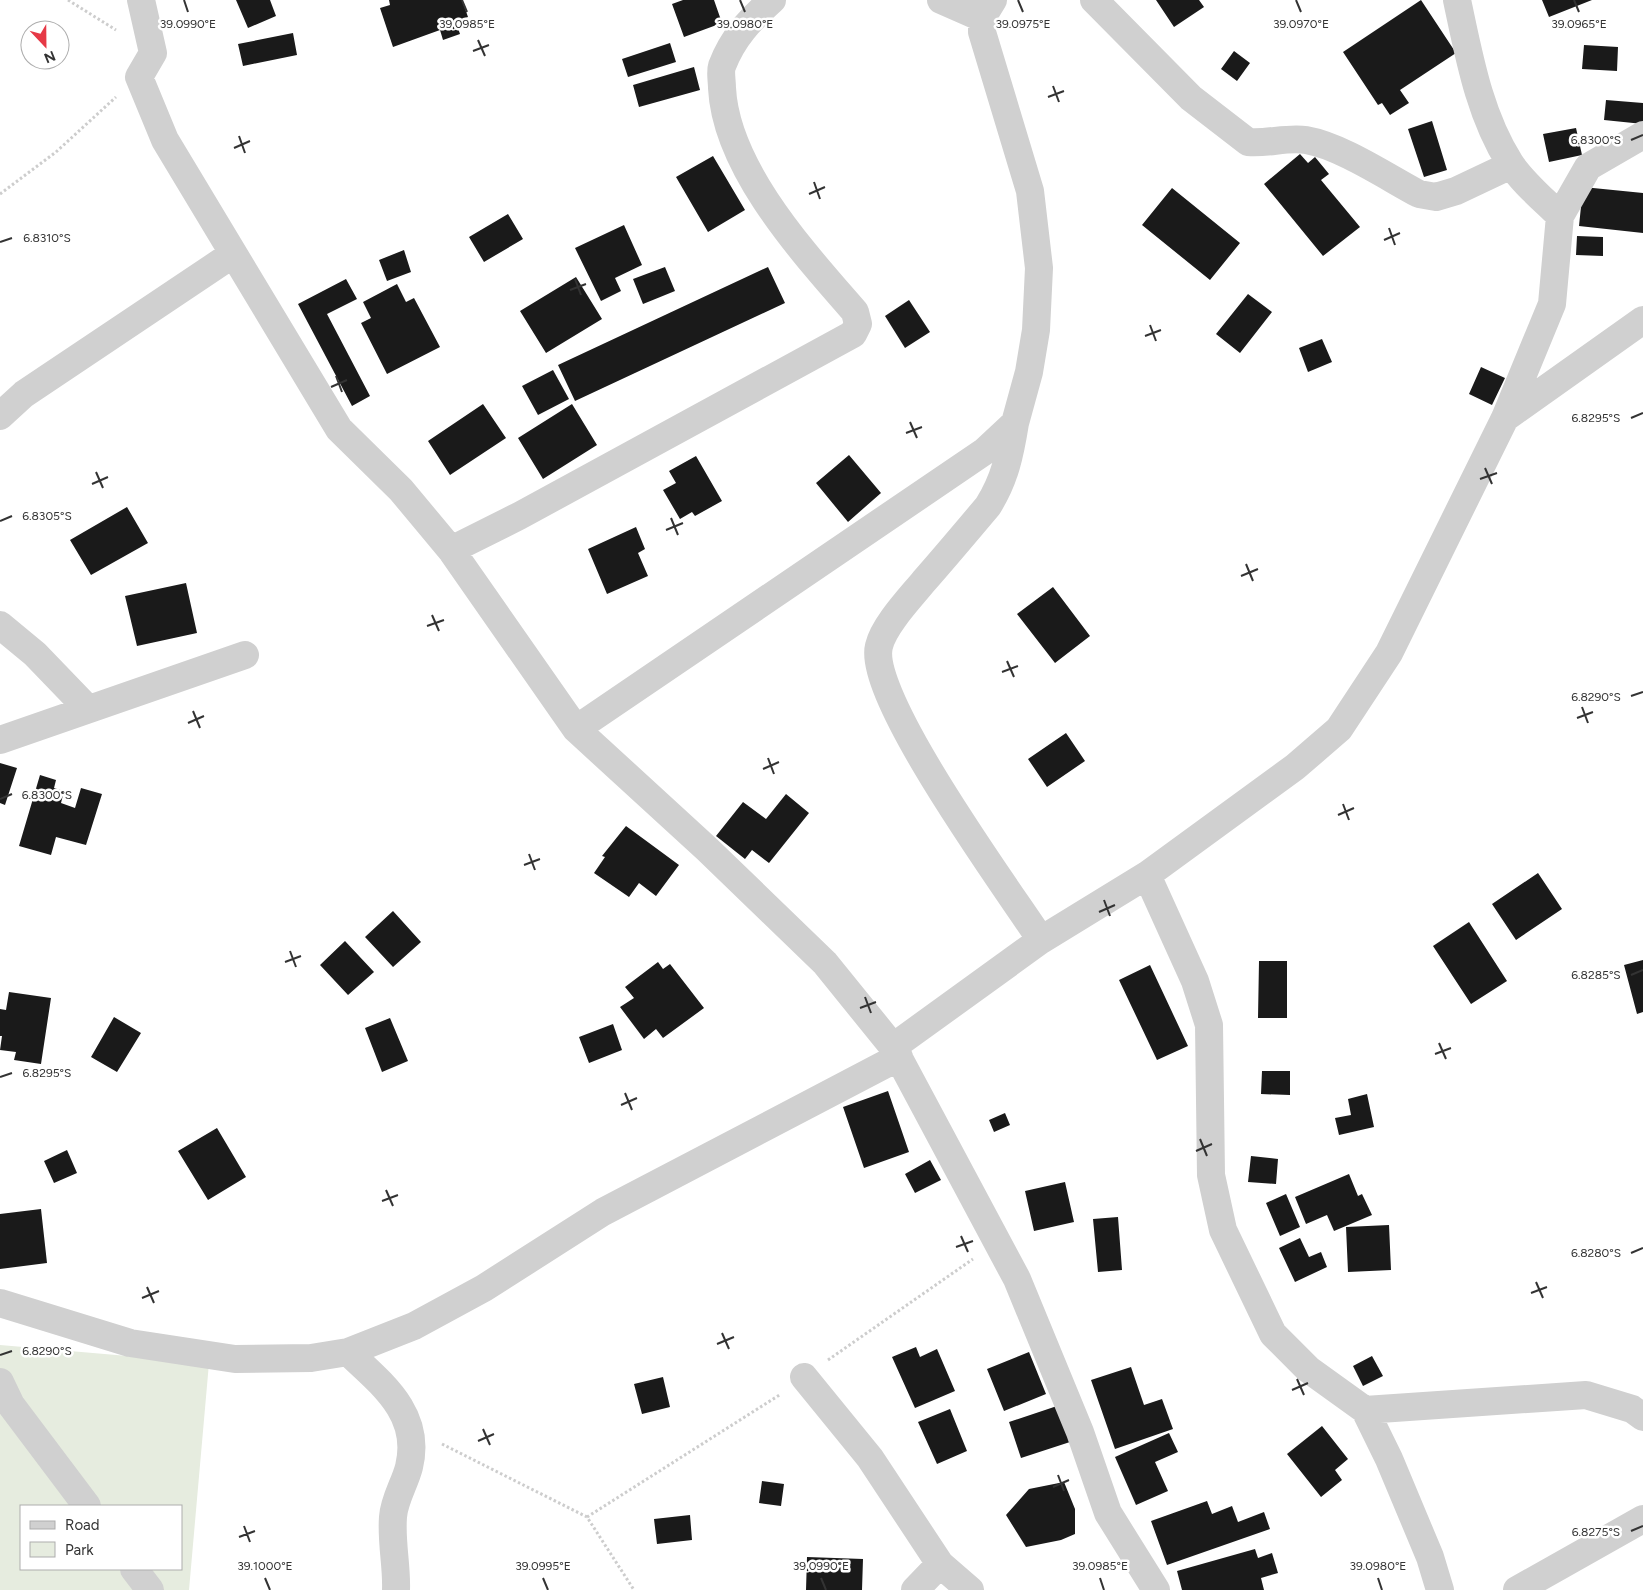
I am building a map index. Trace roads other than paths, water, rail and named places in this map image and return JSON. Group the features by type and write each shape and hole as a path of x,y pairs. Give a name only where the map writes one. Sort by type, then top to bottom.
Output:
{"street":[{"path":"141,0 153,53 139,77 165,140 339,429 401,490 452,550 576,729 707,849 825,962 896,1052 1017,1279 1080,1432 1108,1513 1156,1590"},
{"path":"452,550 853,334 858,324 855,312 786,232 745,166 723,106 721,67 741,29 772,0"},
{"path":"941,0 988,9 982,32 1030,191 1039,268 1036,330 1029,372 1015,423 1007,469 999,489 988,506 896,614 879,646 881,671 892,703 931,775 1042,940"},
{"path":"1094,0 1191,98 1248,142 1303,140 1325,144 1419,194 1436,197 1456,191 1512,165"},
{"path":"1457,0 1471,68 1490,126 1512,165 1560,216"},
{"path":"0,1303 130,1343 236,1359 311,1358 348,1352 414,1326 484,1288 603,1212 896,1052 1042,940 1147,875 1295,767 1339,729 1389,652 1505,418 1552,304 1560,216 1588,167 1632,139 1643,135"},
{"path":"0,416 24,394 234,254"},
{"path":"1505,418 1643,320"},
{"path":"576,729 985,451 1015,423"},
{"path":"0,624 35,654 88,709"},
{"path":"0,740 245,656"},
{"path":"1147,875 1195,981 1209,1026 1211,1175 1223,1230 1274,1334 1308,1369 1365,1410 1389,1459 1430,1557 1440,1590"},
{"path":"348,1352 386,1388 401,1406 411,1437 410,1465 393,1516 396,1590"},
{"path":"804,1377 870,1458 940,1564 970,1590"},
{"path":"0,1382 11,1404 86,1505"},
{"path":"1365,1410 1586,1395 1632,1409 1643,1417"},
{"path":"1517,1590 1643,1519"},
{"path":"915,1590 940,1564"},
{"path":"135,1570 150,1590"}]}
